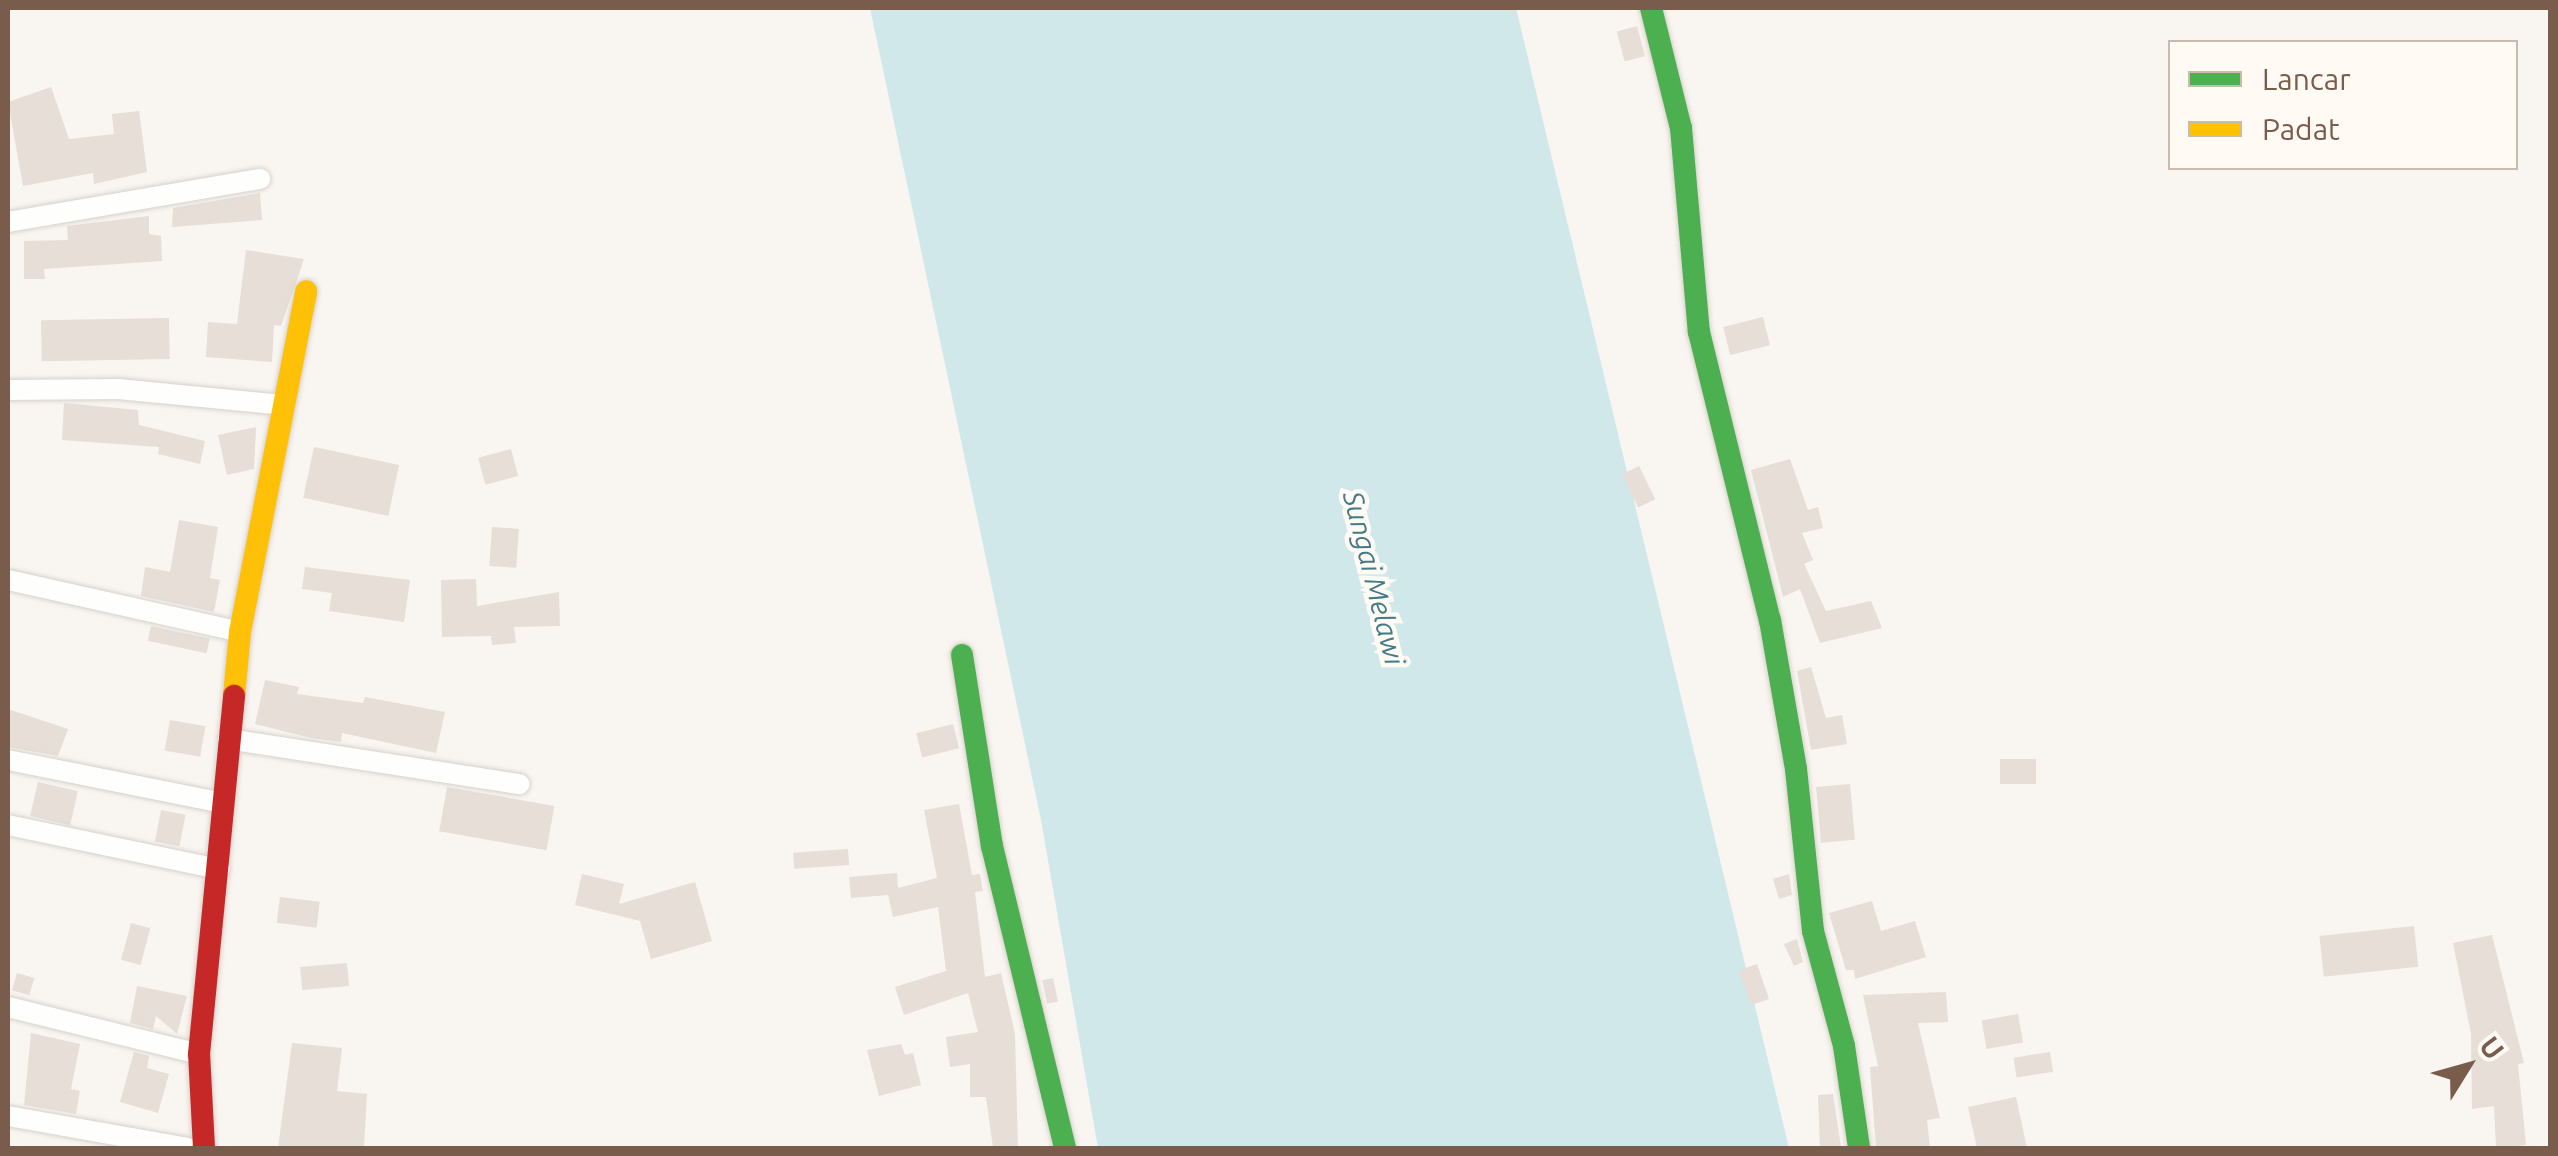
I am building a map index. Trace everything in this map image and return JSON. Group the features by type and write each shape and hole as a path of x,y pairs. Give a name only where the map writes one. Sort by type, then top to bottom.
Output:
{"street":[{"path":"1651,8 1681,128 1699,332 1770,620 1796,769 1814,931 1844,1046 1858,1148"},
{"path":"8,222 260,179"},
{"path":"204,1148 200,1054 240,632 306,291"},
{"path":"8,390 118,390 285,405"},
{"path":"8,580 240,632"},
{"path":"962,655 992,846 1065,1148"},
{"path":"228,738 520,784"},
{"path":"8,760 224,803"},
{"path":"8,825 220,869"},
{"path":"8,1007 200,1054"},
{"path":"8,1116 187,1148"}],"water":[{"name":"Sungai Melawi","path":"870,8 1516,8 1789,1148 1098,1148 1041,820"}],"building":[{"path":"1637,26 1645,56 1625,61 1617,31"},
{"path":"51,87 69,139 114,134 112,114 139,111 147,172 94,184 93,173 23,186 8,102"},
{"path":"260,193 262,220 172,227 173,208"},
{"path":"149,216 149,234 161,236 162,261 44,269 45,279 24,279 24,241 68,240 67,226"},
{"path":"246,250 304,259 281,326 274,325 272,362 206,357 208,322 237,324"},
{"path":"1763,317 1770,345 1730,355 1723,327"},
{"path":"169,318 170,359 42,361 41,320"},
{"path":"64,403 138,410 139,425 205,441 200,464 158,454 159,447 62,440"},
{"path":"256,427 254,469 227,475 218,435"},
{"path":"314,447 399,465 388,516 303,498"},
{"path":"511,449 518,476 485,485 478,458"},
{"path":"1790,459 1808,510 1818,507 1823,528 1802,533 1813,560 1804,564 1826,611 1871,601 1882,628 1820,643 1800,589 1783,597 1751,470"},
{"path":"1639,466 1655,499 1638,508 1622,474"},
{"path":"179,520 218,527 210,578 220,580 214,612 141,596 145,567 170,572"},
{"path":"492,527 519,529 516,568 489,566"},
{"path":"305,567 410,580 404,622 329,611 332,593 302,589"},
{"path":"476,579 477,606 559,592 560,626 514,627 516,643 492,645 491,636 442,637 441,580"},
{"path":"151,626 210,638 207,653 148,641"},
{"path":"1811,667 1826,718 1842,715 1847,744 1811,750 1797,671"},
{"path":"265,680 299,687 297,694 363,703 365,697 445,712 436,753 342,733 341,742 311,738 255,724"},
{"path":"8,709 68,729 58,756 8,747"},
{"path":"170,720 205,726 200,757 165,751"},
{"path":"953,724 959,748 922,757 916,733"},
{"path":"2000,759 2036,759 2036,784 2000,784"},
{"path":"38,782 78,791 70,825 30,816"},
{"path":"1850,784 1855,840 1821,843 1816,787"},
{"path":"447,787 554,806 547,850 439,831"},
{"path":"959,804 972,875 980,874 983,891 975,892 985,977 1001,973 1015,1034 1018,1148 993,1148 986,1097 970,1097 970,1064 950,1067 946,1037 978,1032 968,993 904,1015 895,987 946,971 938,907 893,917 888,895 851,898 849,877 897,873 898,888 937,878 924,810"},
{"path":"161,810 186,815 179,846 155,841"},
{"path":"848,849 849,865 794,869 793,853"},
{"path":"582,874 624,884 619,904 695,882 712,941 651,959 640,921 575,905"},
{"path":"1789,874 1792,895 1779,899 1773,879"},
{"path":"280,897 320,902 317,928 277,923"},
{"path":"1872,901 1881,931 1915,921 1926,957 1855,979 1854,970 1846,970 1829,913"},
{"path":"131,923 150,928 140,965 121,960"},
{"path":"2414,926 2418,967 2324,977 2320,936"},
{"path":"2492,935 2524,1063 2518,1064 2526,1145 2496,1148 2494,1106 2472,1109 2471,1034 2453,943"},
{"path":"1797,939 1803,962 1794,966 1784,944"},
{"path":"347,963 349,986 302,990 300,967"},
{"path":"1757,964 1769,999 1751,1005 1739,970"},
{"path":"17,973 34,978 29,995 12,990"},
{"path":"1053,978 1058,1001 1047,1004 1042,980"},
{"path":"137,986 187,996 177,1034 156,1016 153,1029 130,1023"},
{"path":"1946,992 1948,1022 1918,1023 1940,1118 1927,1120 1930,1148 1876,1148 1870,1067 1878,1066 1863,995"},
{"path":"2018,1014 2023,1043 1987,1049 1982,1020"},
{"path":"31,1033 80,1044 71,1089 80,1091 76,1114 24,1105"},
{"path":"292,1043 342,1048 337,1091 367,1094 364,1147 278,1148"},
{"path":"901,1044 905,1055 913,1053 921,1085 879,1096 867,1050"},
{"path":"134,1052 149,1056 147,1068 169,1074 158,1113 120,1102"},
{"path":"2050,1052 2053,1072 2017,1078 2013,1058"},
{"path":"1833,1094 1841,1148 1820,1148 1818,1095"},
{"path":"2016,1097 2027,1148 1977,1148 1968,1107"}],"traffic: fast":[{"path":"1651,8 1681,128 1699,332 1770,620 1796,769 1813,931 1844,1046 1859,1148"},
{"path":"962,655 992,846 1065,1148"}],"traffic: slow":[{"path":"234,696 240,632 306,291"}],"traffic: jam":[{"path":"204,1148 199,1054 234,696"}]}
